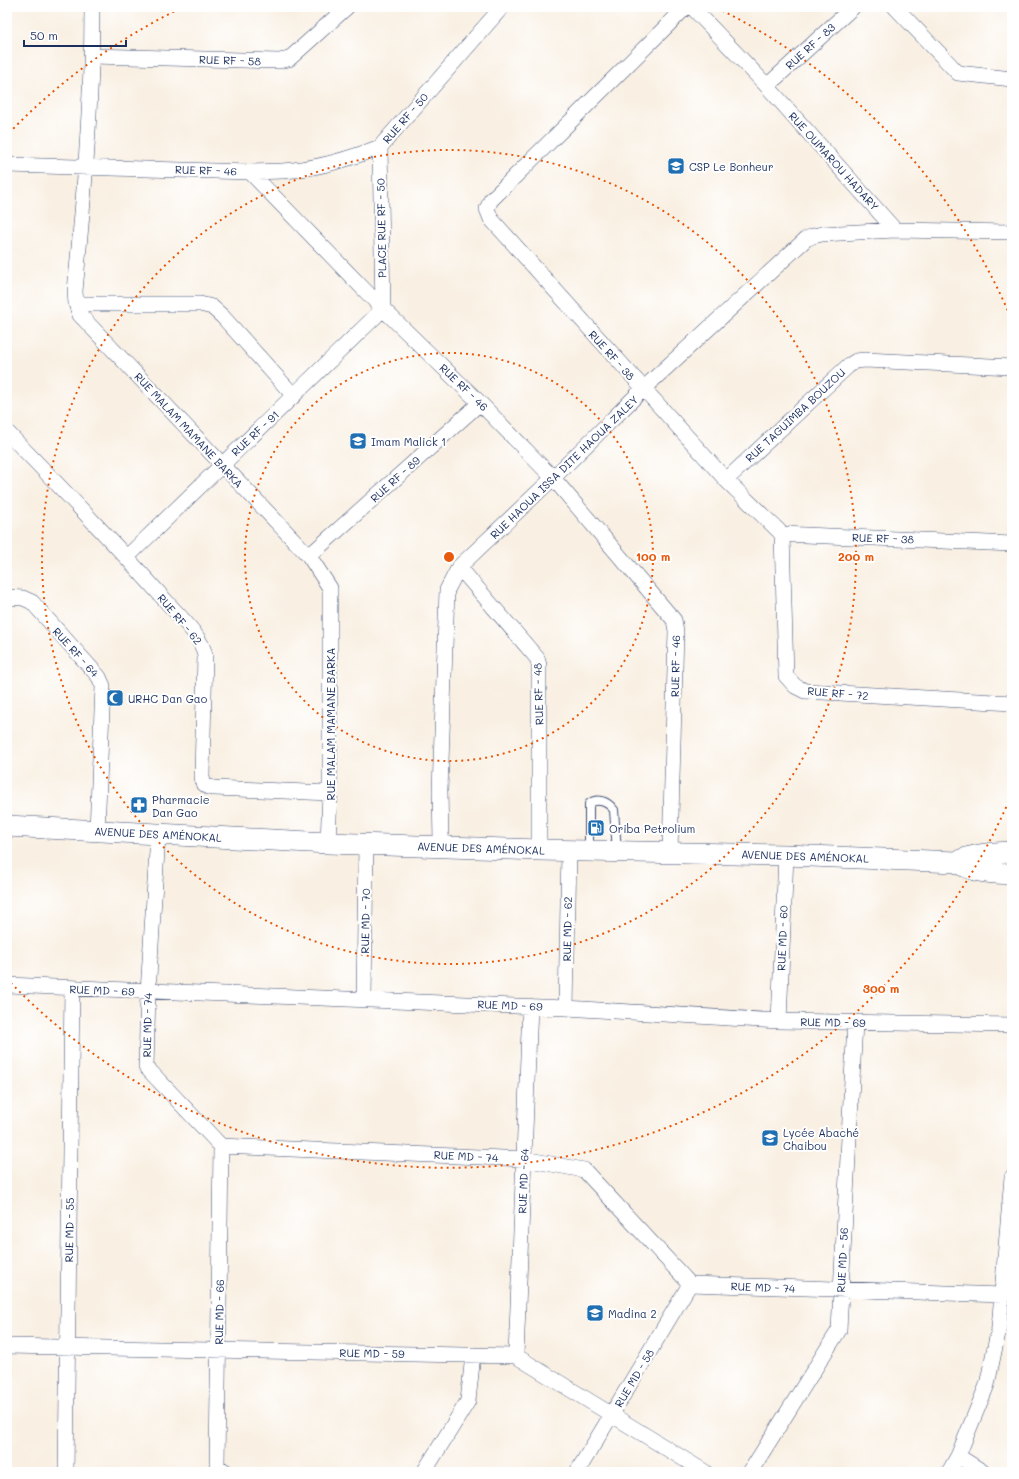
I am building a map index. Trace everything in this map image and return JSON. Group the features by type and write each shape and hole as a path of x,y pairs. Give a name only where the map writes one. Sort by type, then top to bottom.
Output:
{"main road":[{"name":"AVENUE DES AMÉNOKAL","path":"7,826 328,843 539,850 786,855 956,862 967,857 980,854 1012,852"},
{"name":"AVENUE DES AMÉNOKAL","path":"956,862 967,869 981,873 1012,874"}],"street":[{"name":"RUE MALAM MAMANE BARKA","path":"92,7 92,56 87,167 75,291 76,304 80,315 309,556 330,588 330,793 328,843"},
{"name":"RUE RF - 58","path":"92,56 279,61 289,59 347,7"},
{"name":"RUE RF - 50","path":"250,172 293,170 328,164 380,147 502,7"},
{"name":"RUE RF - 38","path":"686,7 492,200 487,209 491,219 726,480 782,534 1012,544"},
{"name":"RUE OUMAROU HADARY","path":"692,7 767,86 895,230"},
{"name":"RUE RF - 83","path":"767,86 853,7"},
{"path":"895,7 958,73 1012,79"},
{"name":"PLACE RUE RF - 50","path":"380,147 383,309"},
{"name":"RUE RF - 46","path":"7,165 250,172 383,309 480,403 553,478 674,620 676,631 670,853"},
{"name":"RUE HAOUA ISSA DITE HAOUA ZALEY","path":"441,841 440,792 447,590 459,567 553,478 643,389 806,239 822,234 895,230"},
{"path":"895,230 1012,232"},
{"path":"76,304 200,304 212,307 223,317 294,396"},
{"name":"RUE RF - 91","path":"127,557 221,464 294,396 383,309"},
{"name":"RUE TAGUIMBA BOUZOU","path":"726,480 848,366 856,361 865,360 1012,367"},
{"name":"RUE RF - 89","path":"309,556 480,403"},
{"name":"RUE RF - 62","path":"7,432 127,557 194,634 204,648 203,783 208,787 214,788 330,793"},
{"name":"RUE RF - 72","path":"782,534 786,676 795,686 805,692 1012,703"},
{"name":"RUE RF - 48","path":"459,567 538,658 539,850"},
{"name":"RUE RF - 64","path":"7,597 23,598 32,602 102,682 97,831"},
{"name":"RUE MD - 74","path":"158,835 148,992 146,1067 221,1146 524,1159 584,1170 690,1284 1002,1295"},
{"name":"RUE MD - 70","path":"364,999 366,844"},
{"name":"RUE MD - 62","path":"566,1008 579,850"},
{"name":"RUE MD - 60","path":"779,1021 786,855"},
{"name":"RUE MD - 69","path":"7,985 72,989 530,1006 779,1021 1012,1025"},
{"name":"RUE MD - 55","path":"66,1472 72,989"},
{"name":"RUE MD - 64","path":"516,1356 530,1006"},
{"name":"RUE MD - 56","path":"750,1472 839,1330 855,1022"},
{"name":"RUE MD - 66","path":"221,1146 216,1466 226,1472"},
{"path":"949,1472 958,1456 987,1385 1005,1329 1002,1295 1012,1177"},
{"name":"RUE MD - 58","path":"577,1472 690,1284"},
{"name":"RUE MD - 59","path":"7,1346 516,1356"},
{"path":"424,1472 468,1401 473,1355"},
{"path":"516,1356 705,1472"},
{"path":"958,1456 983,1472"}],"lane":[{"path":"579,850 589,804 596,800 607,802 614,810 617,851"}],"place":[{"name":"CSP Le Bonheur","path":"676,166"},
{"name":"Imam Malick 1","path":"358,441"},
{"name":"URHC Dan Gao","path":"115,698"},
{"name":"Pharmacie Dan Gao","path":"139,805"},
{"name":"Oriba Petrolium","path":"596,828"},
{"name":"Lycée Abaché Chaibou","path":"770,1138"},
{"name":"Madina 2","path":"595,1313"}]}
